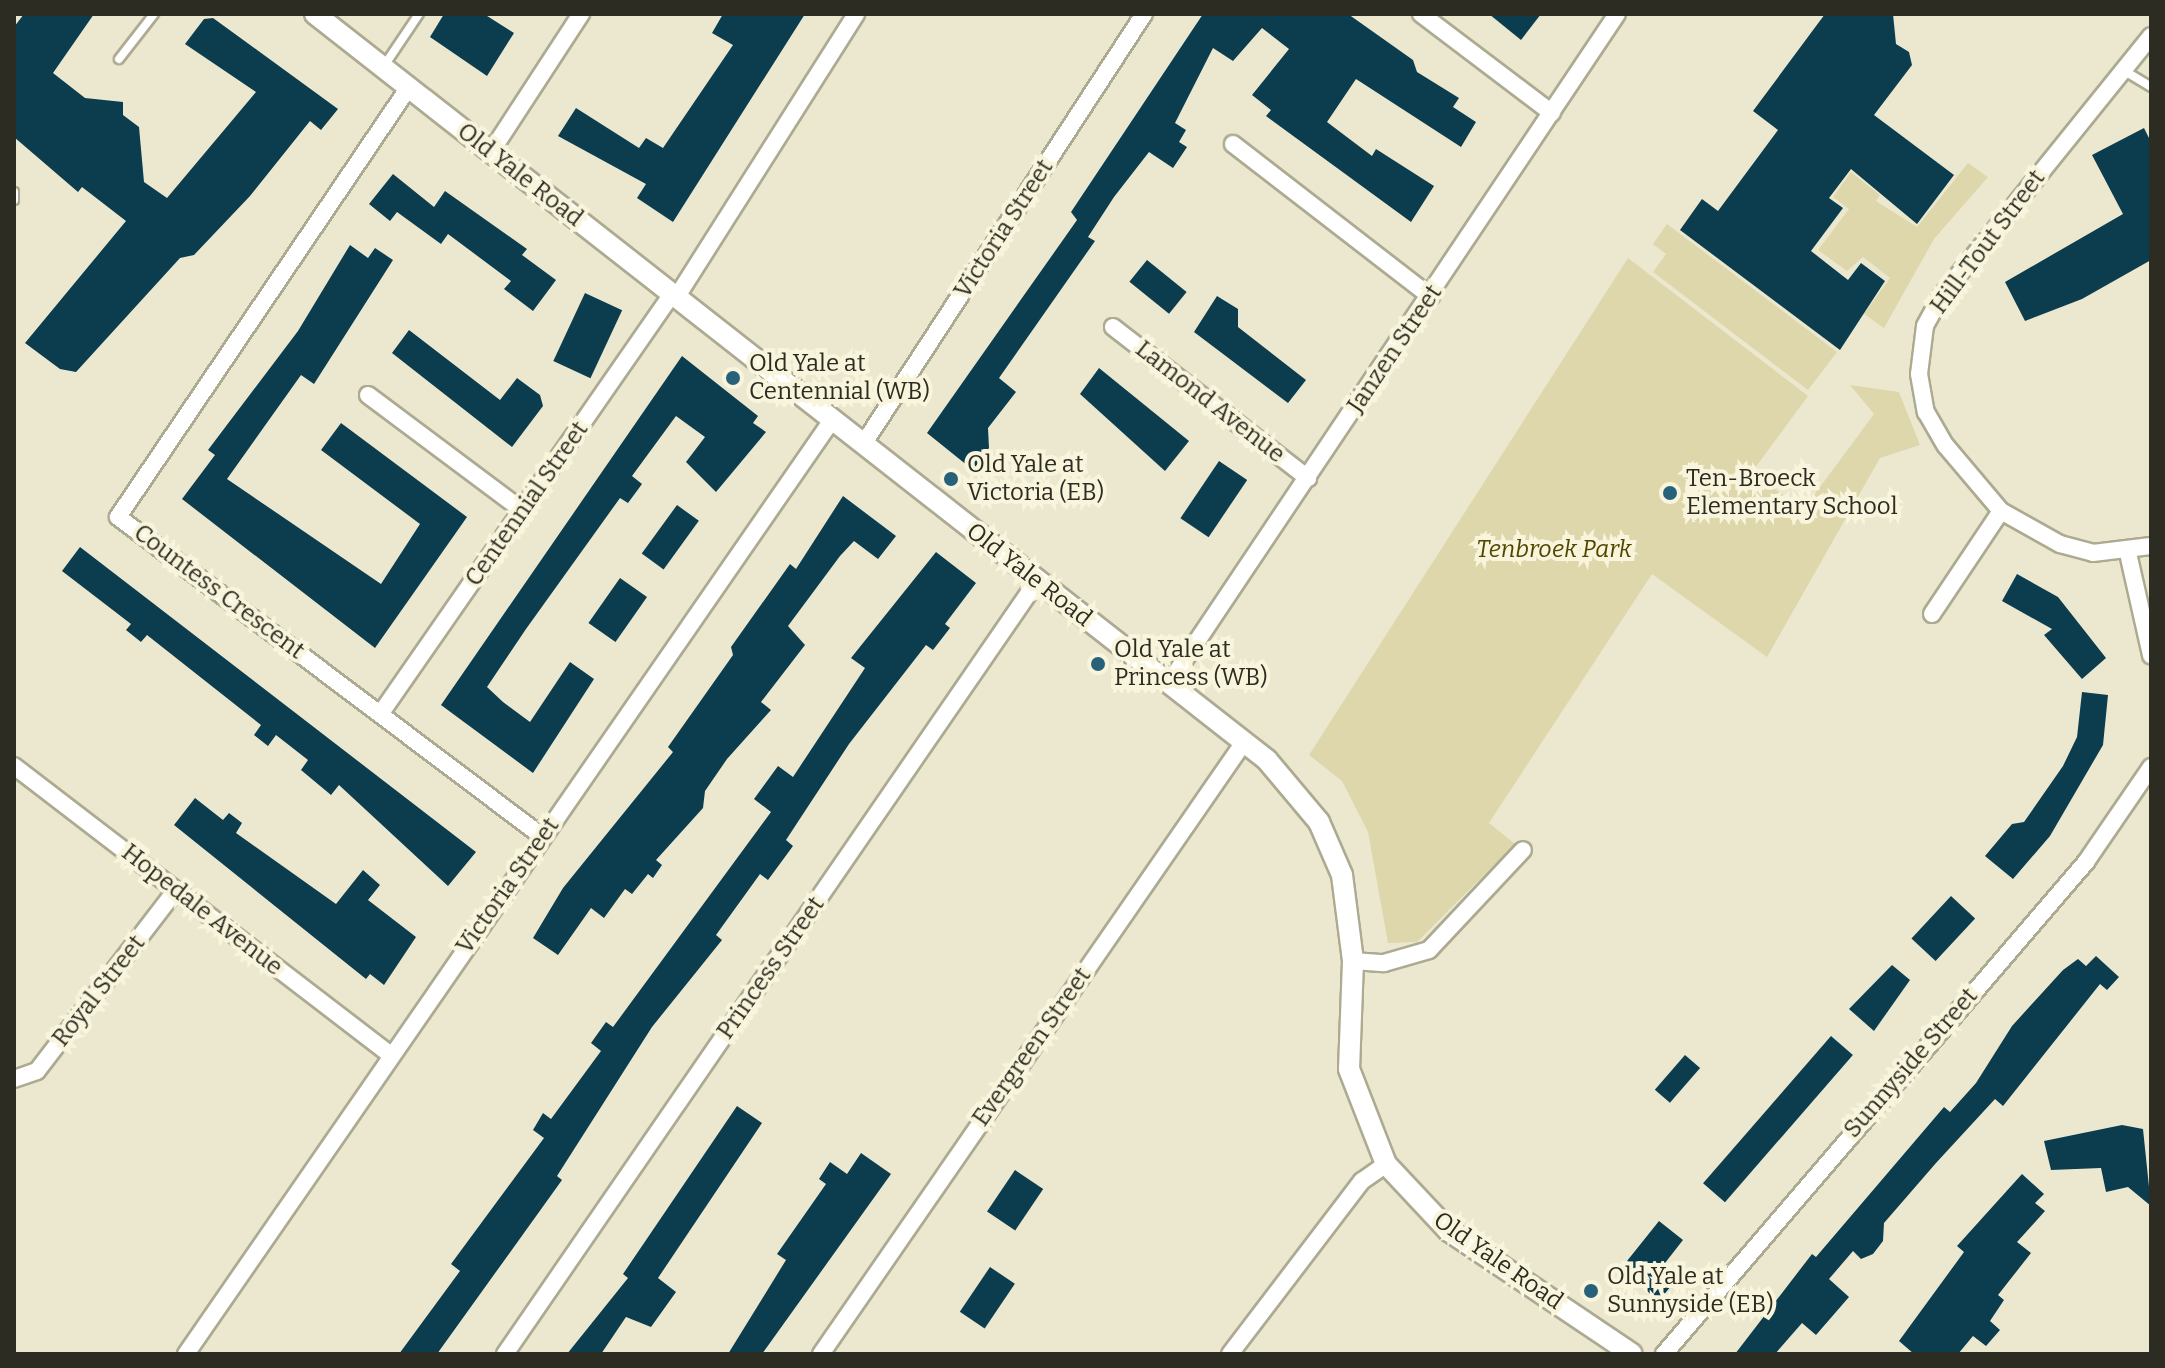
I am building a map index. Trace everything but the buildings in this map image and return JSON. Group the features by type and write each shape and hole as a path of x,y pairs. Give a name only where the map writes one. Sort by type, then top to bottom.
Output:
{"street":[{"name":"Old Yale Road","path":"315,14 1244,742 1301,798 1333,848 1349,901 1353,961 1349,1069 1386,1164 1449,1231 1632,1354"},
{"path":"491,152 581,14"},
{"name":"Centennial Street","path":"381,713 674,296 856,14"},
{"name":"Victoria Street","path":"864,443 1144,14"},
{"path":"1421,14 1552,113"},
{"name":"Janzen Street","path":"1169,683 1431,297 1617,14"},
{"name":"Hill-Tout Street","path":"2128,553 2060,544 2001,511 1926,412 1919,374 1925,326 1942,295 2151,36"},
{"name":"Countess Crescent","path":"409,87 118,517 543,837"},
{"path":"1233,144 1431,297"},
{"name":"Lamond Avenue","path":"1113,327 1308,478"},
{"path":"368,395 523,511"},
{"name":"Victoria Street","path":"186,1354 832,420"},
{"path":"1932,614 2001,511"},
{"path":"2151,546 2128,553 2151,655"},
{"name":"Princess Street","path":"505,1354 1037,581"},
{"name":"Evergreen Street","path":"821,1354 1244,742"},
{"name":"Hopedale Avenue","path":"14,766 391,1055"},
{"name":"Sunnyside Street","path":"1664,1354 2086,862 2151,767"},
{"path":"1353,961 1384,963 1429,950 1523,850"},
{"name":"Royal Street","path":"14,1079 37,1071 176,890"},
{"path":"1230,1354 1362,1181 1386,1164"}],"lane":[{"path":"119,59 154,14"},
{"path":"383,67 419,14"},
{"path":"2123,69 2151,87"},
{"path":"14,192 14,200"}],"green space":[{"path":"1968,163 1988,177 1934,239 1884,328 1864,314 1890,278 1863,257 1847,271 1818,250 1849,209 1833,197 1851,172 1880,195 1876,201 1917,227"},
{"path":"1667,224 1837,352 1808,390 1653,272 1666,254 1653,244"},
{"name":"Tenbroek Park","path":"1628,258 1808,396 1752,472 1803,510 1874,414 1850,385 1899,392 1920,445 1880,458 1767,657 1652,574 1489,823 1515,844 1417,942 1388,943 1368,832 1342,781 1309,755"}],"place":[{"name":"Old Yale at Centennial (WB)","path":"733,378"},
{"name":"Old Yale at Victoria (EB)","path":"951,479"},
{"name":"Ten-Broeck Elementary School","path":"1670,493"},
{"name":"Old Yale at Princess (WB)","path":"1098,664"},
{"name":"Old Yale at Sunnyside (EB)","path":"1591,1291"}]}
